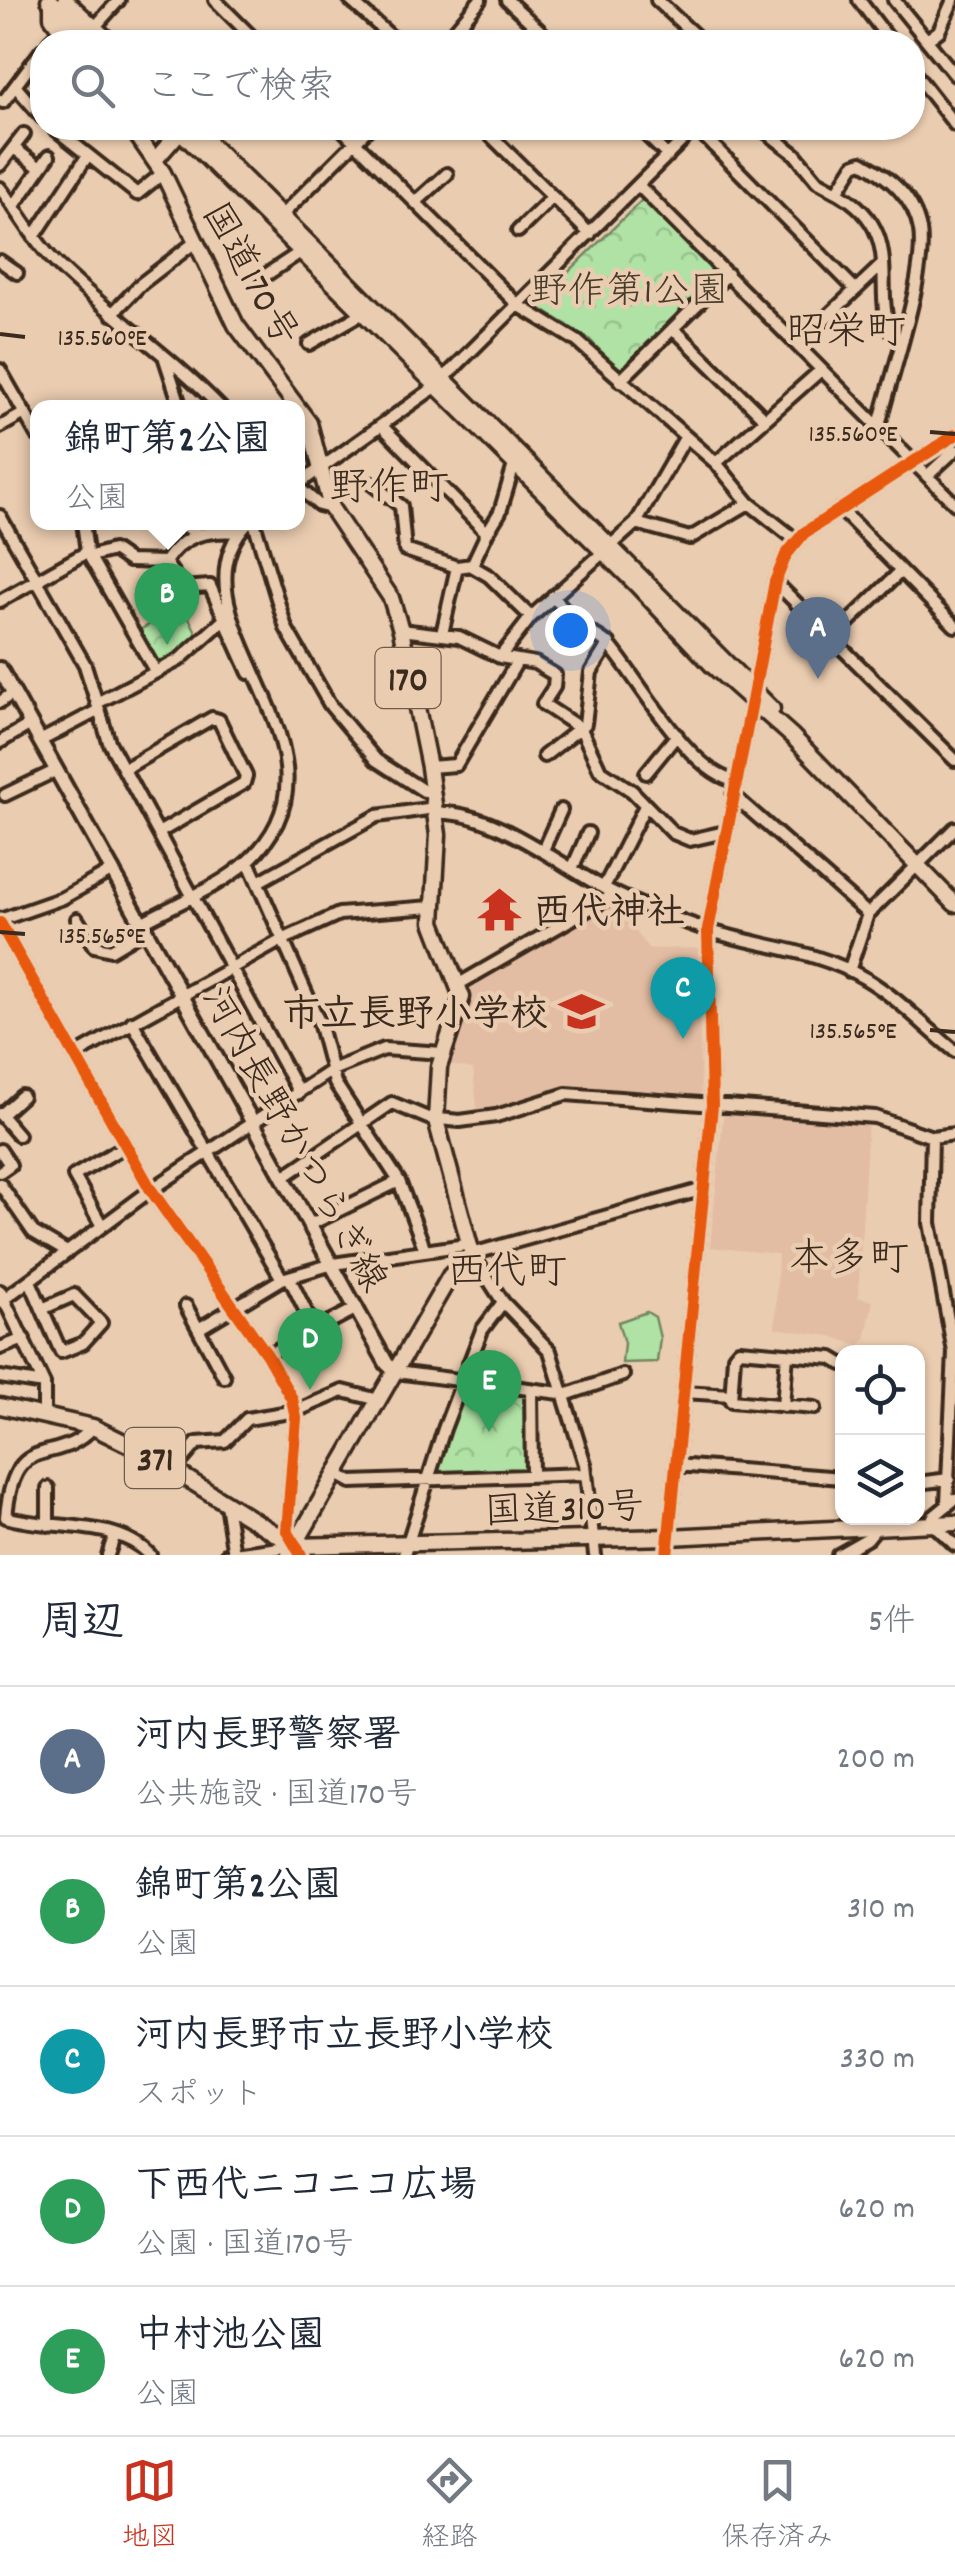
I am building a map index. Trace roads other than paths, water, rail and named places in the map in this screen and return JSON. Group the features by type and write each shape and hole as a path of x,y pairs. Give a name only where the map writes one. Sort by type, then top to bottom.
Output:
{"highway":[{"path":"56,1 86,30"},
{"path":"56,1 52,17 62,30"},
{"name":"国道170号","path":"141,140 159,166 243,337 291,400"},
{"path":"159,166 176,140"},
{"name":"国道170号","path":"196,140 919,863 955,904"},
{"name":"国道170号","path":"278,219 302,252 440,382 514,466 606,549"},
{"name":"国道170号","path":"305,418 331,508 391,598 400,630 430,767 438,835 432,906 437,936 459,984"},
{"name":"国道170号","path":"919,863 955,891"},
{"path":"295,1552 336,1473 469,1249 436,1120 444,1053 462,997 459,984"},
{"name":"371","path":"0,1406 93,1427 174,1470 295,1552"},
{"name":"国道310号","path":"295,1552 533,1548 593,1538 955,1523"}],"main road":[{"name":"河内長野かつらぎ線","path":"0,669 388,1366 396,1372"}],"street":[{"path":"95,30 119,0"},
{"path":"215,0 245,30"},
{"path":"350,0 383,30"},
{"path":"454,30 480,0"},
{"path":"508,0 539,30"},
{"path":"658,0 689,30"},
{"path":"859,0 883,30"},
{"path":"927,40 939,32 953,0"},
{"path":"899,2 920,30"},
{"path":"925,37 955,75"},
{"path":"0,100 3,102 30,67"},
{"path":"16,87 30,103"},
{"path":"925,87 955,125"},
{"path":"0,165 24,134"},
{"path":"67,140 137,194 159,166"},
{"path":"496,140 590,234"},
{"path":"651,140 668,156"},
{"path":"305,480 440,382 684,140"},
{"path":"708,140 854,288"},
{"path":"777,140 795,154 817,181 870,218 883,264 886,314 891,332 899,341"},
{"path":"278,219 355,142 518,305 576,341 716,464 749,503 796,540"},
{"path":"14,148 40,168"},
{"path":"14,206 49,156"},
{"path":"34,236 86,158"},
{"path":"837,192 854,165 862,162 896,184 916,216 920,233 916,275 879,426"},
{"path":"416,202 447,174"},
{"path":"639,186 955,504"},
{"path":"0,188 62,269 178,366 212,400"},
{"path":"518,231 553,197"},
{"path":"112,314 141,284 194,243"},
{"path":"263,276 302,252"},
{"path":"0,262 17,272"},
{"path":"797,345 883,264"},
{"path":"620,381 728,274"},
{"path":"310,344 364,314"},
{"path":"674,330 765,419"},
{"path":"165,359 178,400"},
{"path":"0,370 30,423"},
{"path":"716,464 821,370"},
{"path":"0,427 25,414"},
{"path":"382,426 487,533"},
{"path":"667,1555 712,1106 708,930 775,582 796,540 911,461 955,436"},
{"path":"500,657 530,616 636,523 685,438"},
{"path":"927,476 955,450"},
{"path":"372,484 400,506 404,550 457,567 470,565 478,556 500,512 514,466"},
{"path":"305,493 318,505 331,508"},
{"path":"636,523 690,538 749,503"},
{"path":"840,509 955,626"},
{"path":"0,516 85,665 109,742 299,1093"},
{"path":"85,530 89,554 154,669"},
{"path":"191,530 239,532"},
{"path":"77,919 94,946 111,950 248,861 272,830 283,801 284,744 225,592 226,565 241,530"},
{"path":"254,530 286,628 330,704 376,760 432,791"},
{"path":"165,562 176,546 197,533"},
{"path":"0,601 89,554 113,550 130,560 165,562"},
{"path":"165,562 184,588 210,586 263,705 270,705"},
{"path":"470,565 530,616"},
{"path":"442,634 457,567"},
{"path":"832,638 901,571"},
{"path":"775,582 955,760"},
{"path":"553,596 578,624 609,643 654,711 677,735 720,776 736,781"},
{"path":"40,741 154,669 185,656 225,618"},
{"path":"400,630 442,634 475,643 500,657 535,662 555,675 554,687 543,704 580,729 600,770 632,790 681,839 725,832"},
{"path":"544,756 580,729 590,708 591,672 609,643"},
{"path":"430,767 456,766 518,660"},
{"path":"0,702 13,693"},
{"path":"124,769 212,718 220,720 246,776 244,783 160,832"},
{"path":"0,742 31,724"},
{"path":"646,772 677,735"},
{"path":"5,795 57,770"},
{"path":"733,795 868,914"},
{"path":"604,887 645,806"},
{"path":"258,882 378,816 435,810 470,819 543,850 615,894 708,930 784,946 849,971 868,980 955,1051"},
{"path":"543,850 561,810"},
{"path":"849,971 868,914 955,828"},
{"path":"572,867 588,832"},
{"path":"248,861 319,1022 342,1098 399,1181 425,1250"},
{"path":"113,870 63,898 0,922 151,1190 267,1354 296,1411 286,1531 295,1552 230,1554 226,1504"},
{"path":"459,984 615,894"},
{"path":"75,1055 282,940 339,914 432,906"},
{"path":"132,1022 315,1330"},
{"path":"44,1414 44,1384 2,1297 30,1281 151,1190 332,1070 384,1050 444,1053"},
{"path":"285,1176 392,1103 436,1120 496,1116 566,1094 875,1117 932,1137 955,1134"},
{"path":"18,1135 0,1115 22,1096"},
{"path":"932,1137 930,1223 954,1352 948,1480 951,1501 934,1514 934,1524 955,1544"},
{"path":"102,1226 74,1176 125,1146"},
{"path":"0,1150 10,1165 0,1172"},
{"path":"311,1224 399,1181"},
{"path":"0,1184 33,1232 68,1252"},
{"path":"200,1328 286,1278 333,1264 425,1250 469,1249 704,1188"},
{"path":"469,1249 504,1302 550,1351 586,1474 594,1555"},
{"path":"30,1281 42,1308 62,1352 83,1343 101,1323 74,1296 42,1308"},
{"path":"405,1550 482,1330 504,1302"},
{"path":"186,1306 224,1377"},
{"path":"267,1354 357,1308"},
{"path":"0,1348 24,1339"},
{"path":"815,1408 730,1402 734,1356 739,1350 835,1360"},
{"path":"783,1406 787,1354"},
{"path":"396,1372 562,1394 623,1375"},
{"path":"0,1377 44,1384"},
{"path":"174,1470 187,1451 203,1440 225,1441 247,1419 296,1411 344,1390 379,1400"},
{"path":"531,1390 532,1475"},
{"path":"684,1392 731,1396"},
{"path":"93,1427 76,1441 30,1455 4,1488 6,1517 48,1525 82,1526 150,1555"},
{"path":"676,1465 835,1477"},
{"path":"336,1473 351,1482 586,1474"},
{"path":"925,1482 948,1480"},
{"path":"48,1488 48,1525"},
{"path":"838,1555 868,1538 876,1528"},
{"path":"108,1555 114,1537"}],"place":[{"name":"錦町第2公園","path":"167,645"},
{"name":"河内長野警察署","path":"818,679"},
{"name":"西代神社","path":"500,910"},
{"name":"市立長野小学校","path":"581,1012"},
{"name":"河内長野市立長野小学校","path":"683,1039"},
{"name":"下西代ニコニコ広場","path":"310,1390"},
{"name":"中村池公園","path":"489,1432"}],"district":[{"name":"昭栄町","path":"846,329"},
{"name":"野作町","path":"389,485"},
{"name":"本多町","path":"849,1256"},
{"name":"西代町","path":"507,1269"}],"park label":[{"name":"野作第1公園","path":"629,289"}]}
